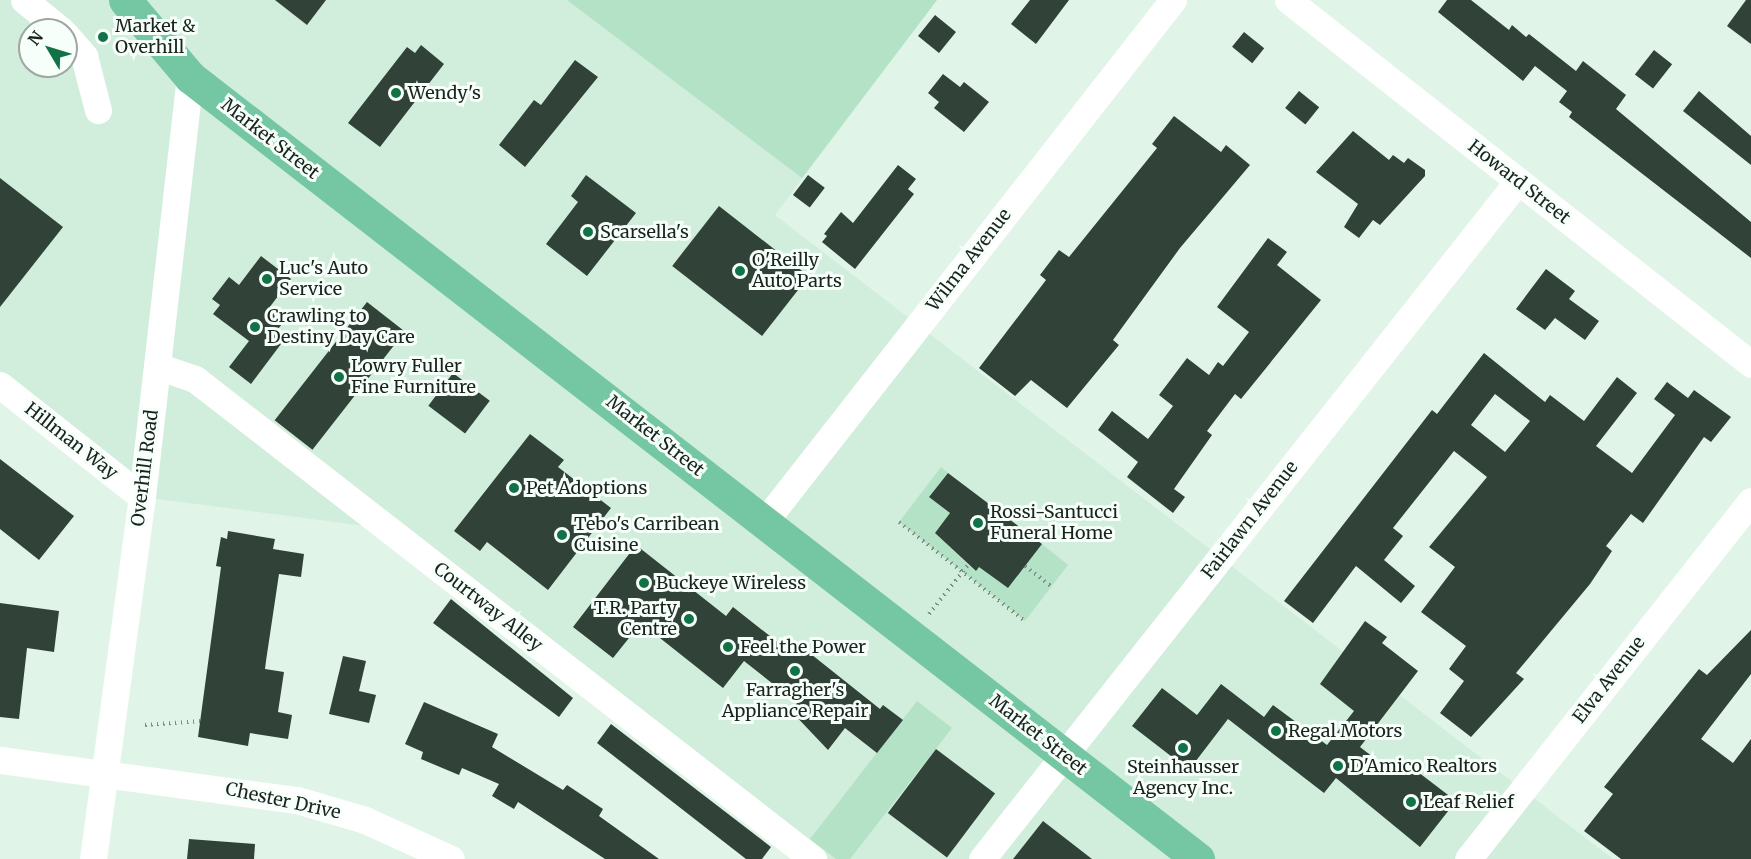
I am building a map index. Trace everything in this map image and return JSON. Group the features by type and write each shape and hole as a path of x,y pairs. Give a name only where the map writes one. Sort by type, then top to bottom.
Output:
{"main road":[{"name":"Market Street","path":"125,0 190,77 1198,859"}],"street":[{"path":"24,0 46,18"},
{"name":"Wilma Avenue","path":"765,521 1173,0"},
{"name":"Howard Street","path":"1288,0 1751,364"},
{"path":"78,49 84,56 98,110"},
{"name":"Overhill Road","path":"93,859 142,498 190,77"},
{"name":"Fairlawn Avenue","path":"982,859 1518,181"},
{"name":"Courtway Alley","path":"157,366 195,379 813,859"},
{"name":"Hillman Way","path":"0,386 142,498"},
{"name":"Elva Avenue","path":"1468,859 1751,501"},
{"name":"Chester Drive","path":"0,760 297,800 367,820 451,859"}],"path":[{"path":"899,522 1025,621"},
{"path":"912,636 968,565"},
{"path":"1025,566 1052,587"},
{"path":"145,725 201,721"}],"shaded area":[{"path":"0,0 937,0 775,215 1613,859 813,859 388,529 142,497 0,385"},
{"path":"567,0 937,0 802,178"},
{"path":"941,467 948,473 929,497 950,513 935,533 975,571 979,567 1008,588 1042,544 1068,565 1025,621 899,522"},
{"path":"917,701 952,728 850,859 836,859 810,839"}],"building":[{"path":"275,0 326,0 307,25"},
{"path":"1030,0 1069,0 1036,44 1011,24"},
{"path":"1447,0 1471,0 1509,30 1512,25 1526,37 1529,34 1576,71 1583,61 1626,95 1616,109 1751,222 1751,258 1569,117 1572,112 1559,102 1567,91 1535,66 1523,81 1438,12"},
{"path":"1746,0 1751,0 1751,44 1727,26"},
{"path":"935,15 956,32 939,53 918,36"},
{"path":"1244,32 1264,48 1252,63 1232,47"},
{"name":"Wendy's","path":"421,45 444,64 380,147 348,123 407,47 415,53"},
{"path":"1654,50 1672,64 1653,89 1635,74"},
{"path":"575,60 598,77 525,167 499,145 534,100 541,105"},
{"path":"943,74 960,87 964,82 989,102 964,132 934,108 939,102 928,93"},
{"path":"1299,91 1319,107 1305,124 1285,108"},
{"path":"1699,91 1751,136 1751,165 1683,111"},
{"path":"1174,116 1221,152 1226,145 1250,165 1180,248 1113,340 1119,345 1067,408 1031,380 1015,396 979,368 1046,280 1040,275 1059,250 1069,257 1157,148 1152,144"},
{"path":"1353,131 1389,160 1393,155 1404,163 1408,158 1425,170 1425,176 1380,225 1373,220 1359,238 1344,227 1358,204 1316,172"},
{"path":"898,165 916,179 908,189 914,194 855,269 822,242 827,236 824,234 841,212 853,223"},
{"name":"Scarsella's","path":"586,175 636,213 587,276 546,244 578,202 571,196"},
{"path":"808,175 825,188 810,208 793,195"},
{"path":"0,178 63,227 0,307"},
{"name":"O'Reilly Auto Parts","path":"719,206 809,276 762,336 672,266"},
{"path":"1268,238 1287,252 1277,265 1321,300 1241,399 1235,394 1207,431 1212,435 1174,489 1185,497 1173,513 1127,477 1138,462 1098,430 1112,411 1148,439 1173,406 1159,395 1187,358 1209,375 1218,362 1223,366 1249,332 1217,307"},
{"name":"Crawling to Destiny Day Care","path":"261,256 291,279 269,308 285,320 275,333 284,340 251,384 229,367 249,341 213,314 220,305 212,299 229,277 239,285"},
{"path":"1546,269 1575,291 1569,299 1599,321 1585,340 1555,318 1545,330 1516,309"},
{"name":"Lowry Fuller Fine Furniture","path":"367,302 405,332 312,450 275,420"},
{"path":"1484,353 1545,402 1550,395 1584,421 1617,377 1637,393 1596,446 1632,473 1675,415 1654,399 1667,382 1688,398 1694,390 1731,417 1711,442 1704,437 1643,523 1631,514 1606,546 1612,551 1590,584 1516,673 1524,679 1471,737 1440,713 1464,681 1449,669 1466,646 1421,612 1455,567 1429,547 1487,477 1454,451 1393,528 1403,536 1384,560 1415,586 1401,603 1356,566 1313,623 1284,601 1432,410 1437,414","holes":["1495,394 1530,421 1505,452 1471,425"]},
{"path":"453,373 490,401 465,433 428,406"},
{"path":"530,434 564,460 558,467 611,508 548,590 487,542 480,551 454,531"},
{"path":"0,459 74,516 39,560 0,529"},
{"name":"Rossi-Santucci Funeral Home","path":"948,473 1042,544 1008,588 979,567 976,571 935,533 950,513 929,497"},
{"path":"228,531 275,539 273,549 304,554 301,577 279,574 265,669 284,672 278,712 292,715 288,739 250,733 248,746 198,737 221,567 216,566 221,537 227,539"},
{"path":"636,545 726,616 733,607 785,648 792,639 880,709 883,705 903,720 877,753 845,728 828,750 791,711 797,703 744,661 723,688 641,623 613,658 573,627"},
{"path":"451,599 573,698 559,717 433,623"},
{"path":"0,603 59,611 54,652 27,648 19,719 0,717"},
{"path":"1365,621 1387,637 1382,643 1418,671 1360,747 1391,771 1401,759 1456,801 1420,847 1336,778 1324,793 1228,719 1189,770 1132,726 1162,688 1197,715 1221,684 1264,717 1273,705 1327,745 1354,711 1320,684"},
{"path":"1751,630 1751,674 1701,739 1733,763 1751,739 1751,859 1621,859 1584,831 1613,794 1604,787 1699,669 1707,675"},
{"path":"343,656 366,661 359,691 376,695 369,723 329,714"},
{"path":"424,702 498,734 492,747 563,790 567,785 603,809 599,816 659,859 605,859 518,802 514,809 492,796 499,784 462,768 459,775 421,759 423,752 405,744"},
{"path":"611,724 771,847 762,859 746,859 597,743"},
{"path":"936,749 995,794 947,857 888,813"},
{"path":"1043,821 1092,859 1013,859"},
{"path":"189,839 255,844 254,859 187,859"}],"place":[{"name":"Market & Overhill","path":"103,37"},
{"name":"Wendy's","path":"396,93"},
{"name":"Scarsella's","path":"588,232"},
{"name":"O'Reilly Auto Parts","path":"740,271"},
{"name":"Luc's Auto Service","path":"267,279"},
{"name":"Crawling to Destiny Day Care","path":"255,327"},
{"name":"Lowry Fuller Fine Furniture","path":"339,377"},
{"name":"Pet Adoptions","path":"514,488"},
{"name":"Rossi-Santucci Funeral Home","path":"978,523"},
{"name":"Tebo's Carribean Cuisine","path":"562,535"},
{"name":"Buckeye Wireless","path":"644,583"},
{"name":"T.R. Party Centre","path":"689,619"},
{"name":"Feel the Power","path":"728,647"},
{"name":"Farragher's Appliance Repair","path":"795,671"},
{"name":"Regal Motors","path":"1276,731"},
{"name":"Steinhausser Agency Inc.","path":"1183,748"},
{"name":"D'Amico Realtors","path":"1338,766"},
{"name":"Leaf Relief","path":"1411,802"}]}
